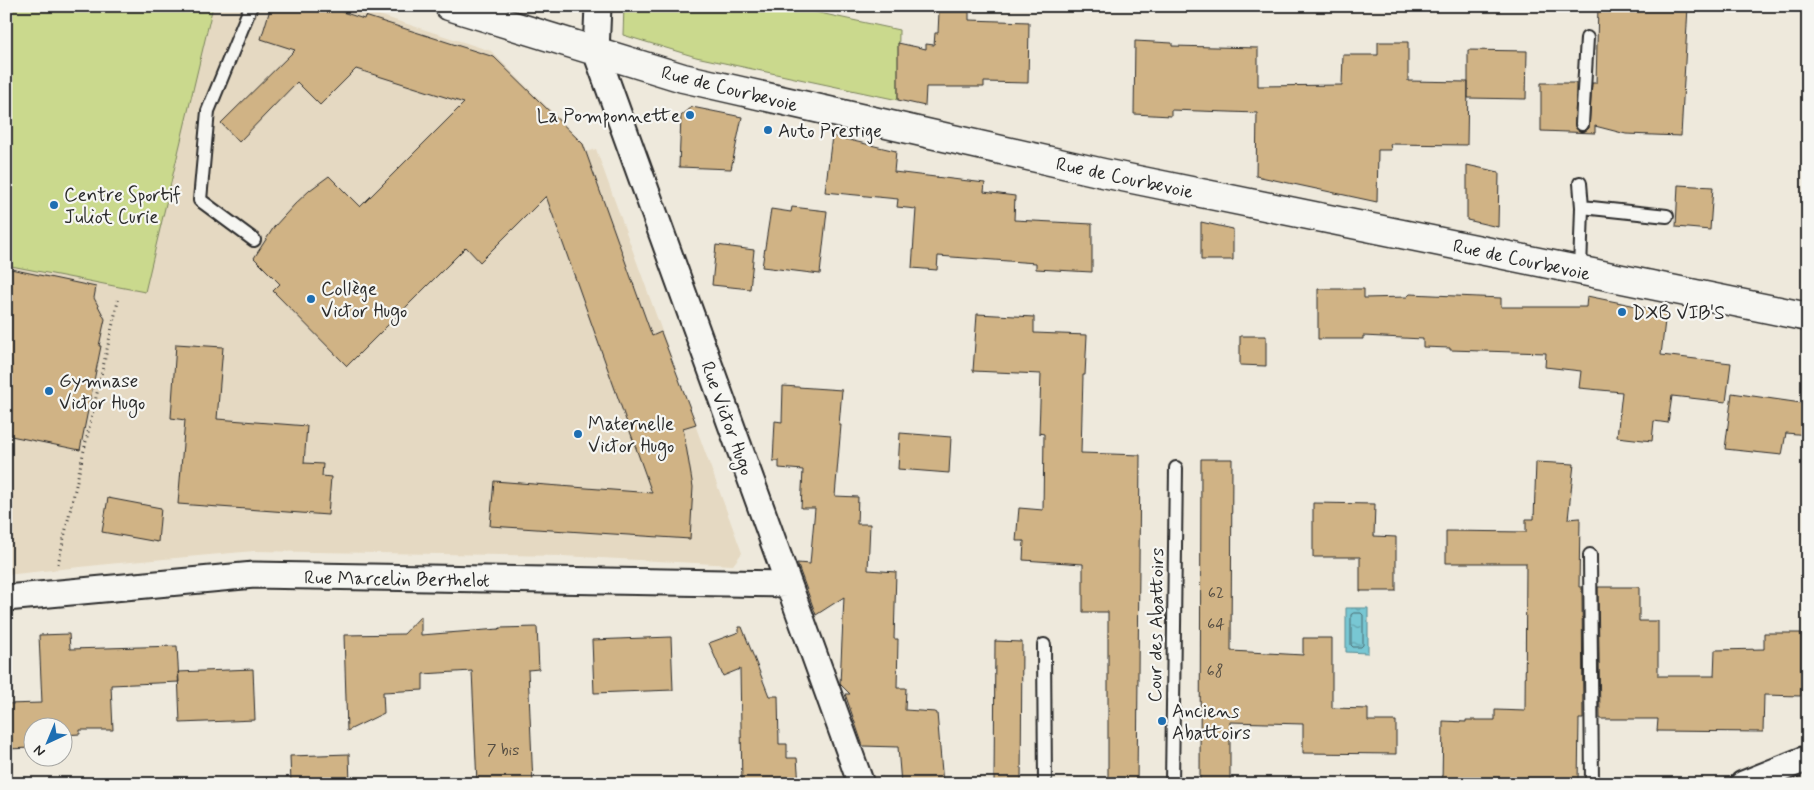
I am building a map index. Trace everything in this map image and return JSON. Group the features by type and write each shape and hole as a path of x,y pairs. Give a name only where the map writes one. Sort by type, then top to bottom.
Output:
{"street":[{"name":"Rue de Courbevoie","path":"450,6 683,78 1093,171 1808,317"},
{"path":"596,52 598,6"},
{"name":"Rue Victor Hugo","path":"596,52 861,784"},
{"name":"Rue Marcelin Berthelot","path":"6,598 254,575 788,584"},
{"path":"1743,784 1808,758"}],"lane":[{"path":"251,6 208,111 200,200 254,240"},
{"path":"1582,124 1587,38"},
{"path":"1580,183 1582,207 1580,271"},
{"path":"1582,207 1667,216"},
{"name":"Cour des Abattoirs","path":"1172,784 1176,468"},
{"path":"1590,555 1592,784"},
{"path":"1044,645 1046,784"}],"path":[{"path":"51,594 119,297"}],"shaded area":[{"name":"Collège Victor Hugo","path":"6,6 351,6 491,51 585,145 586,152 596,149 672,359 667,360 685,397 742,553 733,565 563,556 254,551 6,575"}],"green space":[{"path":"6,6 213,6 145,292 6,265"},
{"path":"624,6 787,6 899,30 898,100 696,57 623,35"}],"water":[{"path":"1346,608 1368,608 1368,653 1346,652"}],"building":[{"path":"271,6 324,6 364,19 365,16 494,57 583,144 652,336 661,332 696,424 683,428 693,487 690,539 490,526 494,481 652,493 546,196 480,262 466,247 347,366 273,291 280,284 254,258 274,227 295,204 329,176 360,207 464,103 356,69 320,105 297,82 239,142 221,123 295,50 261,39"},
{"path":"1598,6 1688,6 1681,136 1626,134 1595,126 1595,133 1541,131 1541,83 1576,83 1575,127 1581,132 1589,128 1592,83 1596,83"},
{"path":"939,12 969,12 969,20 1029,22 1028,83 984,82 984,87 926,87 925,106 898,100 898,43 926,49 926,44 934,45 935,33 938,33"},
{"path":"1135,41 1172,43 1172,46 1258,48 1258,86 1342,85 1343,55 1378,55 1378,42 1408,42 1408,81 1468,82 1467,145 1390,144 1391,150 1378,150 1377,202 1256,176 1257,113 1171,110 1171,116 1134,114"},
{"path":"1468,50 1527,51 1526,99 1468,98"},
{"path":"692,107 742,117 731,169 679,167 681,116"},
{"path":"832,136 896,151 894,172 985,183 984,192 1015,196 1014,220 1092,224 1092,272 1036,269 1036,263 938,256 937,270 912,268 916,209 897,207 898,199 825,192"},
{"path":"1467,165 1499,172 1498,227 1467,220"},
{"path":"1678,185 1713,187 1710,230 1676,227"},
{"path":"792,207 827,211 820,274 762,267 771,209 791,212"},
{"path":"1201,222 1233,229 1233,260 1201,260"},
{"path":"716,245 754,250 750,289 712,285"},
{"name":"Gymnase Victor Hugo","path":"6,268 96,287 94,298 105,319 80,450 6,435"},
{"path":"1318,289 1364,289 1364,298 1407,297 1410,294 1501,298 1501,307 1586,307 1587,296 1666,312 1661,355 1731,363 1726,402 1672,396 1668,423 1654,421 1652,441 1617,437 1622,392 1579,388 1581,371 1545,367 1546,353 1450,350 1450,348 1423,347 1423,339 1363,336 1363,339 1318,339"},
{"path":"977,314 1034,317 1034,333 1087,335 1085,375 1083,375 1081,453 1140,455 1137,784 1108,784 1108,612 1083,612 1083,564 1023,560 1024,541 1016,541 1019,508 1043,510 1044,434 1039,433 1041,374 973,371"},
{"path":"1240,336 1266,336 1266,366 1240,365"},
{"path":"176,344 223,347 217,419 307,426 304,463 323,464 322,476 331,477 328,515 178,504 185,420 171,418"},
{"path":"783,386 842,390 835,496 858,497 857,524 870,524 868,570 896,572 894,639 898,639 897,688 906,688 905,710 937,713 943,784 901,784 898,747 863,746 845,694 850,694 840,684 844,597 816,615 797,563 810,564 815,508 801,508 803,470 779,468 779,461 773,461 775,421 782,422"},
{"path":"1732,393 1808,404 1808,435 1786,433 1782,455 1725,449"},
{"path":"900,433 951,437 949,473 898,469"},
{"path":"1201,459 1232,459 1231,651 1303,655 1303,638 1332,638 1332,708 1368,709 1368,721 1396,721 1396,754 1303,753 1303,724 1230,722 1230,784 1200,784"},
{"path":"1536,462 1574,464 1568,519 1580,518 1579,587 1582,587 1583,719 1579,719 1578,784 1442,784 1443,721 1495,720 1495,710 1525,711 1526,563 1446,563 1446,531 1526,532 1526,519 1534,519"},
{"path":"108,498 161,508 158,542 102,532"},
{"path":"1313,503 1375,504 1374,536 1396,537 1396,591 1360,591 1360,557 1313,557"},
{"path":"1598,587 1639,587 1639,621 1658,621 1658,676 1714,676 1715,650 1764,649 1764,633 1801,633 1801,696 1764,695 1763,732 1657,731 1658,719 1600,719"},
{"path":"421,616 421,635 500,628 537,627 539,669 528,670 533,784 477,784 472,671 423,674 423,690 383,692 384,713 347,731 344,635 404,634"},
{"path":"739,627 742,627 769,696 778,696 779,744 787,744 787,758 797,758 799,784 742,784 740,669 723,676 709,643 739,632"},
{"path":"69,634 70,649 177,646 179,682 111,685 113,730 80,730 80,734 72,734 72,718 22,718 22,748 7,749 6,704 42,703 39,635"},
{"path":"671,637 673,690 594,693 592,640"},
{"path":"995,641 1022,642 1021,784 994,784"},
{"path":"253,669 255,720 180,723 178,672"},
{"path":"349,754 350,784 291,784 290,756"}],"place":[{"name":"La Pomponnette","path":"690,115"},
{"name":"Auto Prestige","path":"768,130"},
{"name":"Centre Sportif Juliot Curie","path":"54,205"},
{"name":"Collège Victor Hugo","path":"311,299"},
{"name":"DXB VIB'S","path":"1622,312"},
{"name":"Gymnase Victor Hugo","path":"49,391"},
{"name":"Maternelle Victor Hugo","path":"578,434"},
{"name":"Anciens Abattoirs","path":"1162,721"}]}
